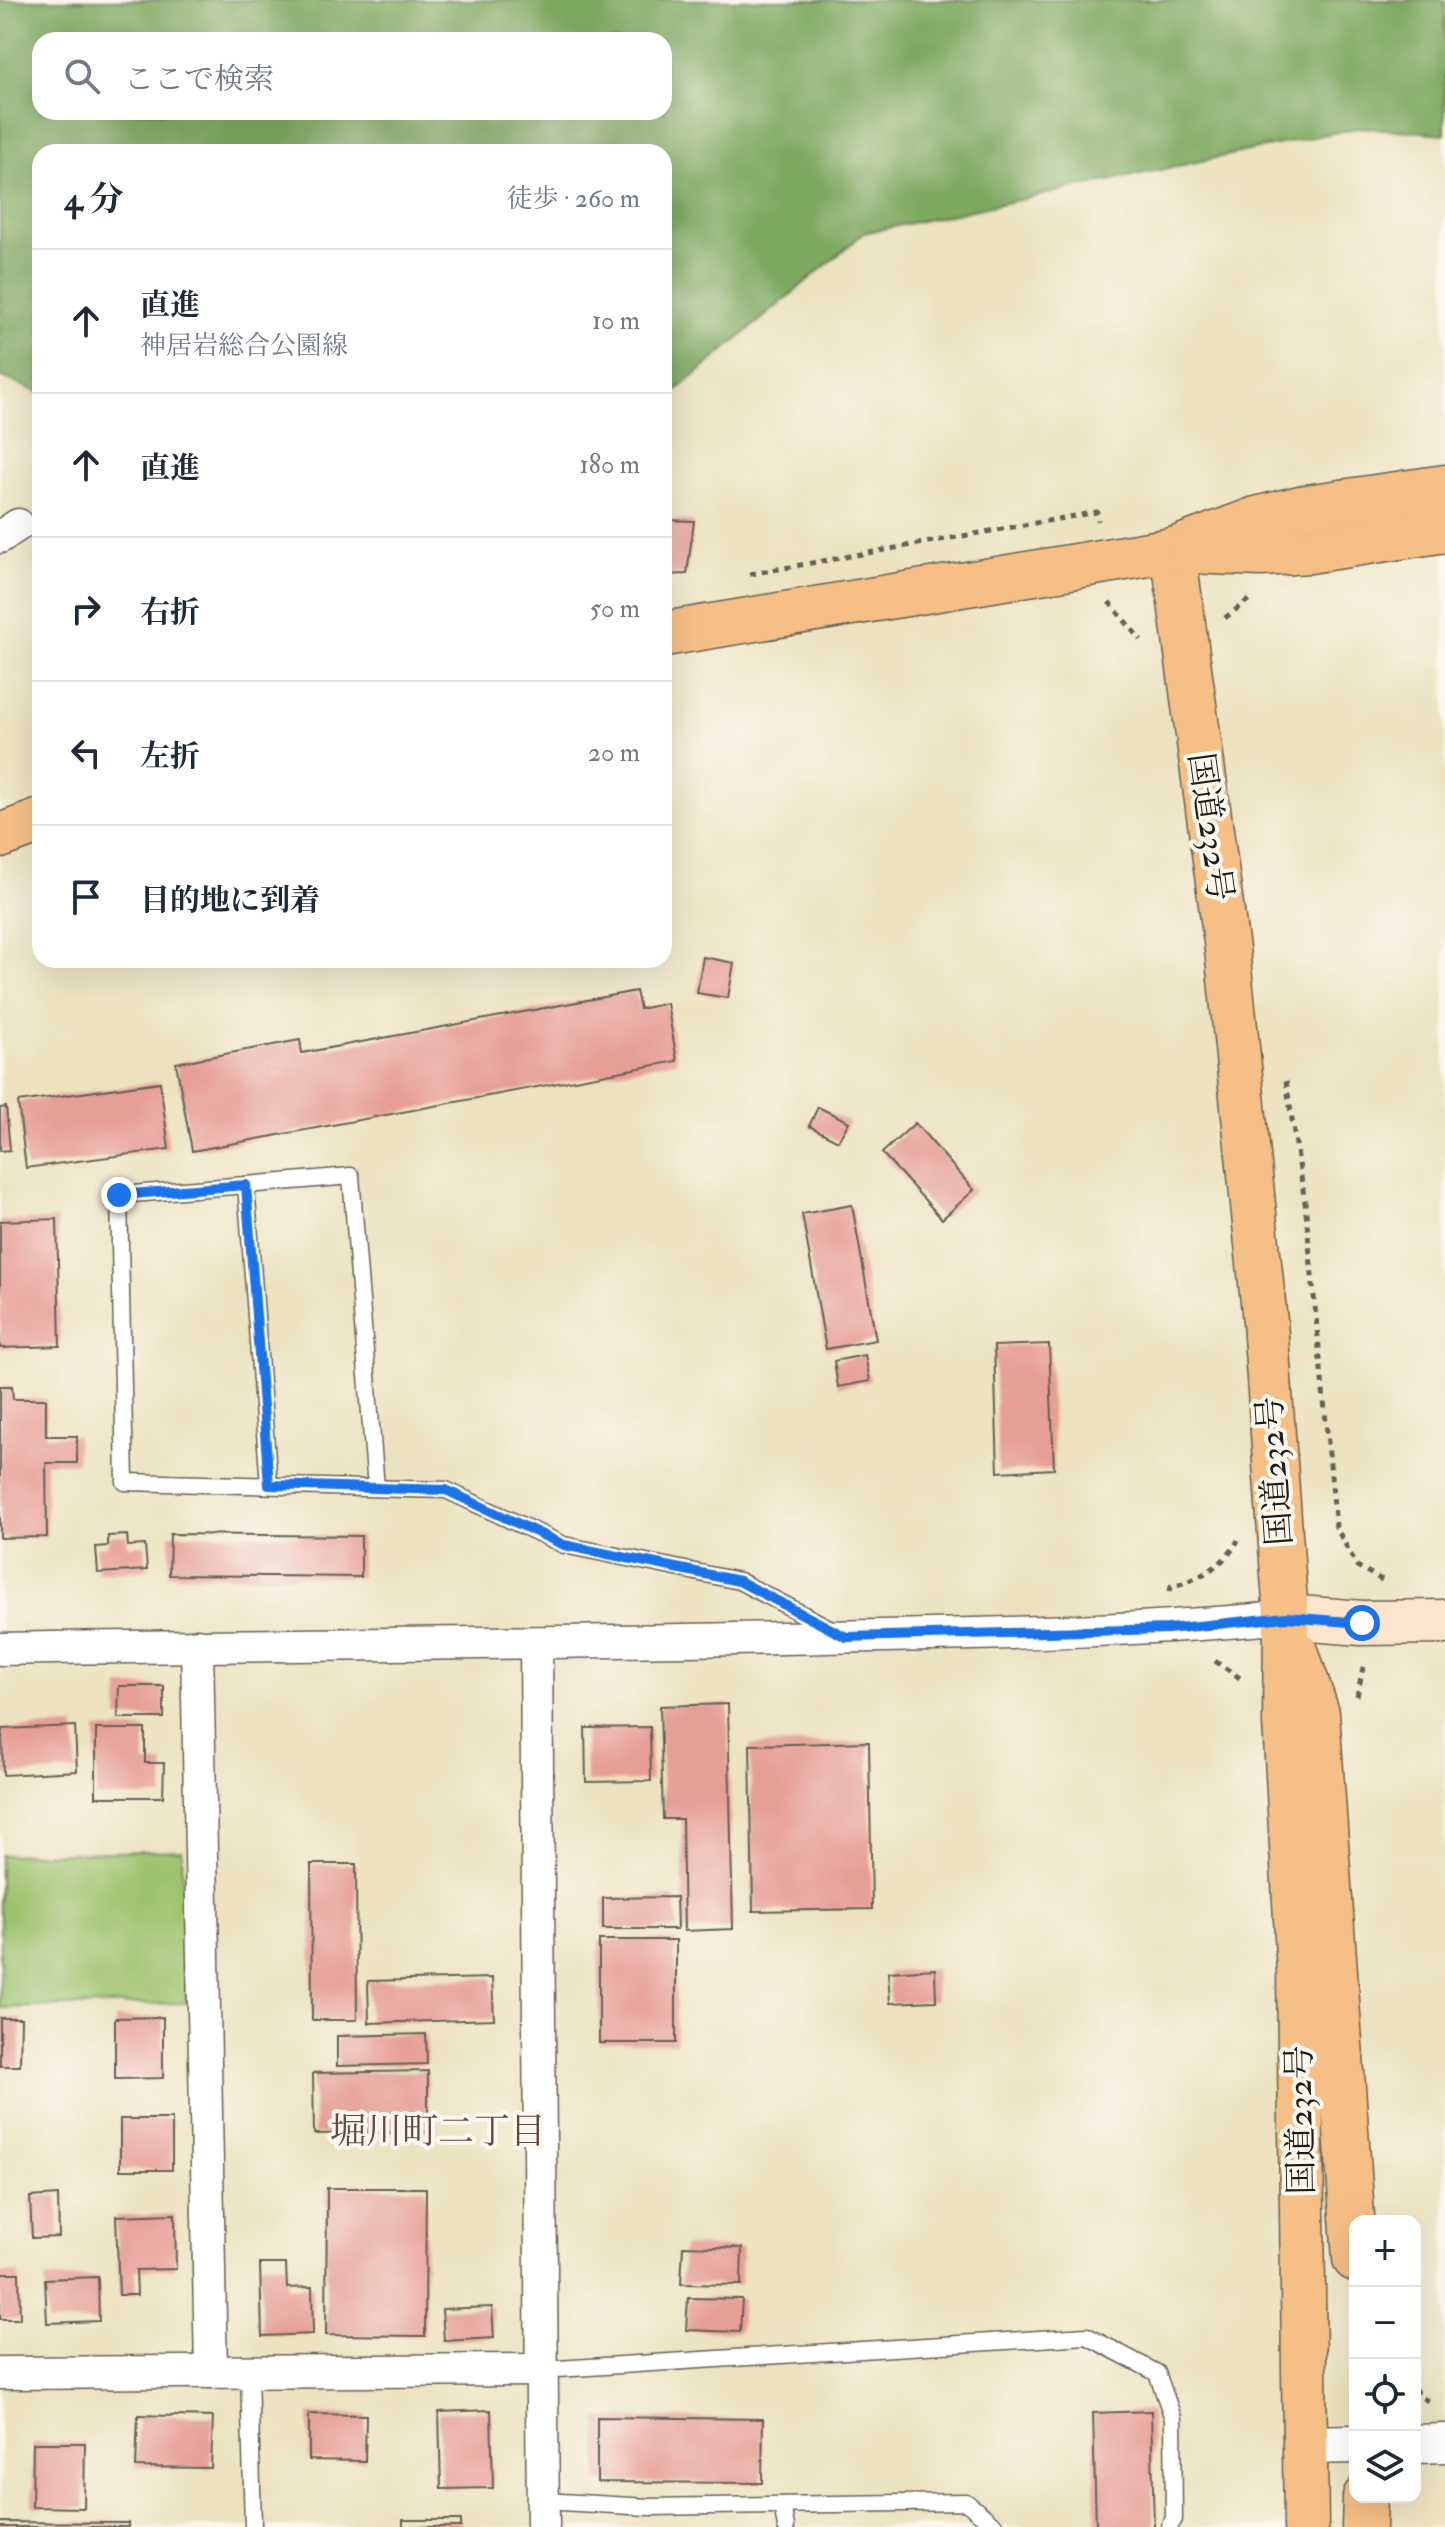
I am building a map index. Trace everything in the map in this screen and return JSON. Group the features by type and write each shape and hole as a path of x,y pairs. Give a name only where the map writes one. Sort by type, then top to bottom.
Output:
{"highway":[{"path":"672,633 1173,550 1256,519 1300,508 1445,487"},
{"path":"1173,550 1262,554 1309,551 1445,530"},
{"name":"国道232号","path":"1173,550 1227,949 1265,1322 1286,1617 1285,1722 1299,1973 1306,2527"},
{"path":"0,836 32,824"},
{"name":"国道232号","path":"1286,1617 1317,1713 1352,2215"},
{"path":"1364,2527 1365,2503"}],"main road":[{"path":"1286,1617 1362,1623 1445,1622"}],"street":[{"path":"0,1649 536,1644 1168,1629 1286,1617"},
{"path":"536,1644 543,2514"},
{"path":"197,1645 211,2372"},
{"path":"0,2373 541,2370"},
{"path":"1421,2444 1445,2443"},
{"path":"1307,2445 1349,2444"}],"lane":[{"path":"376,1488 351,1176 119,1195 125,1482 446,1490 564,1545 739,1581 846,1637"},
{"path":"246,1185 269,1485"},
{"path":"541,2370 1087,2336 1157,2373 1173,2418 1174,2519 1169,2527"},
{"path":"249,2371 253,2527"},
{"path":"543,2514 649,2507 966,2502 996,2527"},
{"path":"782,2505 786,2527"}],"path":[{"path":"1286,1080 1305,1202 1336,1527 1357,1566 1387,1582"},
{"path":"1421,2397 1440,2406"}],"green space":[{"path":"0,0 1445,0 1445,134 1360,127 864,233 672,394 672,144 32,144 32,390 0,376"},
{"path":"182,1850 186,2003 0,2008 0,1855"}],"building":[{"path":"672,520 694,521 687,574 672,575"},
{"path":"703,957 734,963 728,998 697,993"},
{"path":"636,991 640,1009 667,1003 677,1061 192,1151 176,1063 300,1040 302,1053"},
{"path":"160,1082 169,1149 26,1168 18,1102"},
{"path":"6,1107 10,1150 0,1151 0,1108"},
{"path":"818,1107 849,1122 838,1141 809,1126"},
{"path":"915,1123 974,1190 942,1219 882,1153"},
{"path":"852,1205 876,1340 826,1349 802,1214"},
{"path":"57,1219 60,1346 0,1348 0,1221"},
{"path":"1049,1344 1054,1469 998,1472 994,1346"},
{"path":"865,1355 870,1381 838,1387 834,1361"},
{"path":"0,1386 12,1386 13,1399 46,1399 46,1436 77,1436 77,1463 46,1463 47,1537 0,1538"},
{"path":"170,1534 361,1536 361,1577 169,1575"},
{"path":"127,1535 128,1546 145,1545 147,1570 98,1573 96,1547 108,1546 108,1536"},
{"path":"119,1686 164,1686 164,1718 118,1718"},
{"path":"728,1704 733,1929 684,1931 682,1819 663,1819 660,1706"},
{"path":"75,1726 77,1771 3,1775 2,1729"},
{"path":"650,1727 651,1781 586,1782 585,1728"},
{"path":"96,1729 145,1729 145,1763 164,1763 163,1797 96,1797"},
{"path":"869,1742 872,1909 753,1911 750,1745"},
{"path":"311,1864 356,1864 357,2020 312,2020"},
{"path":"676,1897 677,1929 603,1929 603,1898"},
{"path":"599,1940 676,1940 676,2043 599,2043"},
{"path":"935,1969 936,2001 890,2003 888,1972"},
{"path":"492,1978 494,2019 369,2023 368,1981"},
{"path":"163,2017 163,2078 115,2079 115,2018"},
{"path":"0,2018 21,2018 20,2066 0,2066"},
{"path":"426,2034 427,2064 337,2066 337,2036"},
{"path":"428,2071 428,2132 314,2134 313,2073"},
{"path":"120,2119 172,2119 172,2170 120,2170"},
{"path":"327,2188 426,2188 425,2336 326,2335"},
{"path":"58,2195 59,2237 32,2238 30,2197"},
{"path":"175,2214 176,2269 136,2270 137,2295 119,2295 116,2216"},
{"path":"683,2246 742,2248 741,2285 681,2284"},
{"path":"260,2264 286,2264 287,2288 312,2287 313,2334 262,2336"},
{"path":"0,2273 19,2273 20,2319 0,2319"},
{"path":"98,2277 99,2321 47,2323 45,2279"},
{"path":"688,2298 742,2299 740,2332 686,2330"},
{"path":"492,2307 494,2338 444,2341 442,2309"},
{"path":"491,2410 493,2488 441,2489 439,2412"},
{"path":"1151,2411 1154,2527 1096,2527 1093,2413"},
{"path":"309,2414 366,2415 365,2461 309,2460"},
{"path":"138,2415 213,2417 211,2468 136,2467"},
{"path":"597,2417 763,2419 762,2483 597,2482"},
{"path":"33,2443 85,2443 84,2508 32,2507"},
{"path":"403,2520 461,2520 461,2527 403,2527"},
{"path":"0,2522 128,2523 128,2527 0,2527"}],"district":[{"name":"堀川町二丁目","path":"438,2131"}],"route":[{"path":"119,1195 246,1185 269,1485 446,1490 564,1545 739,1581 846,1637 1168,1629 1286,1617 1362,1623"}]}
